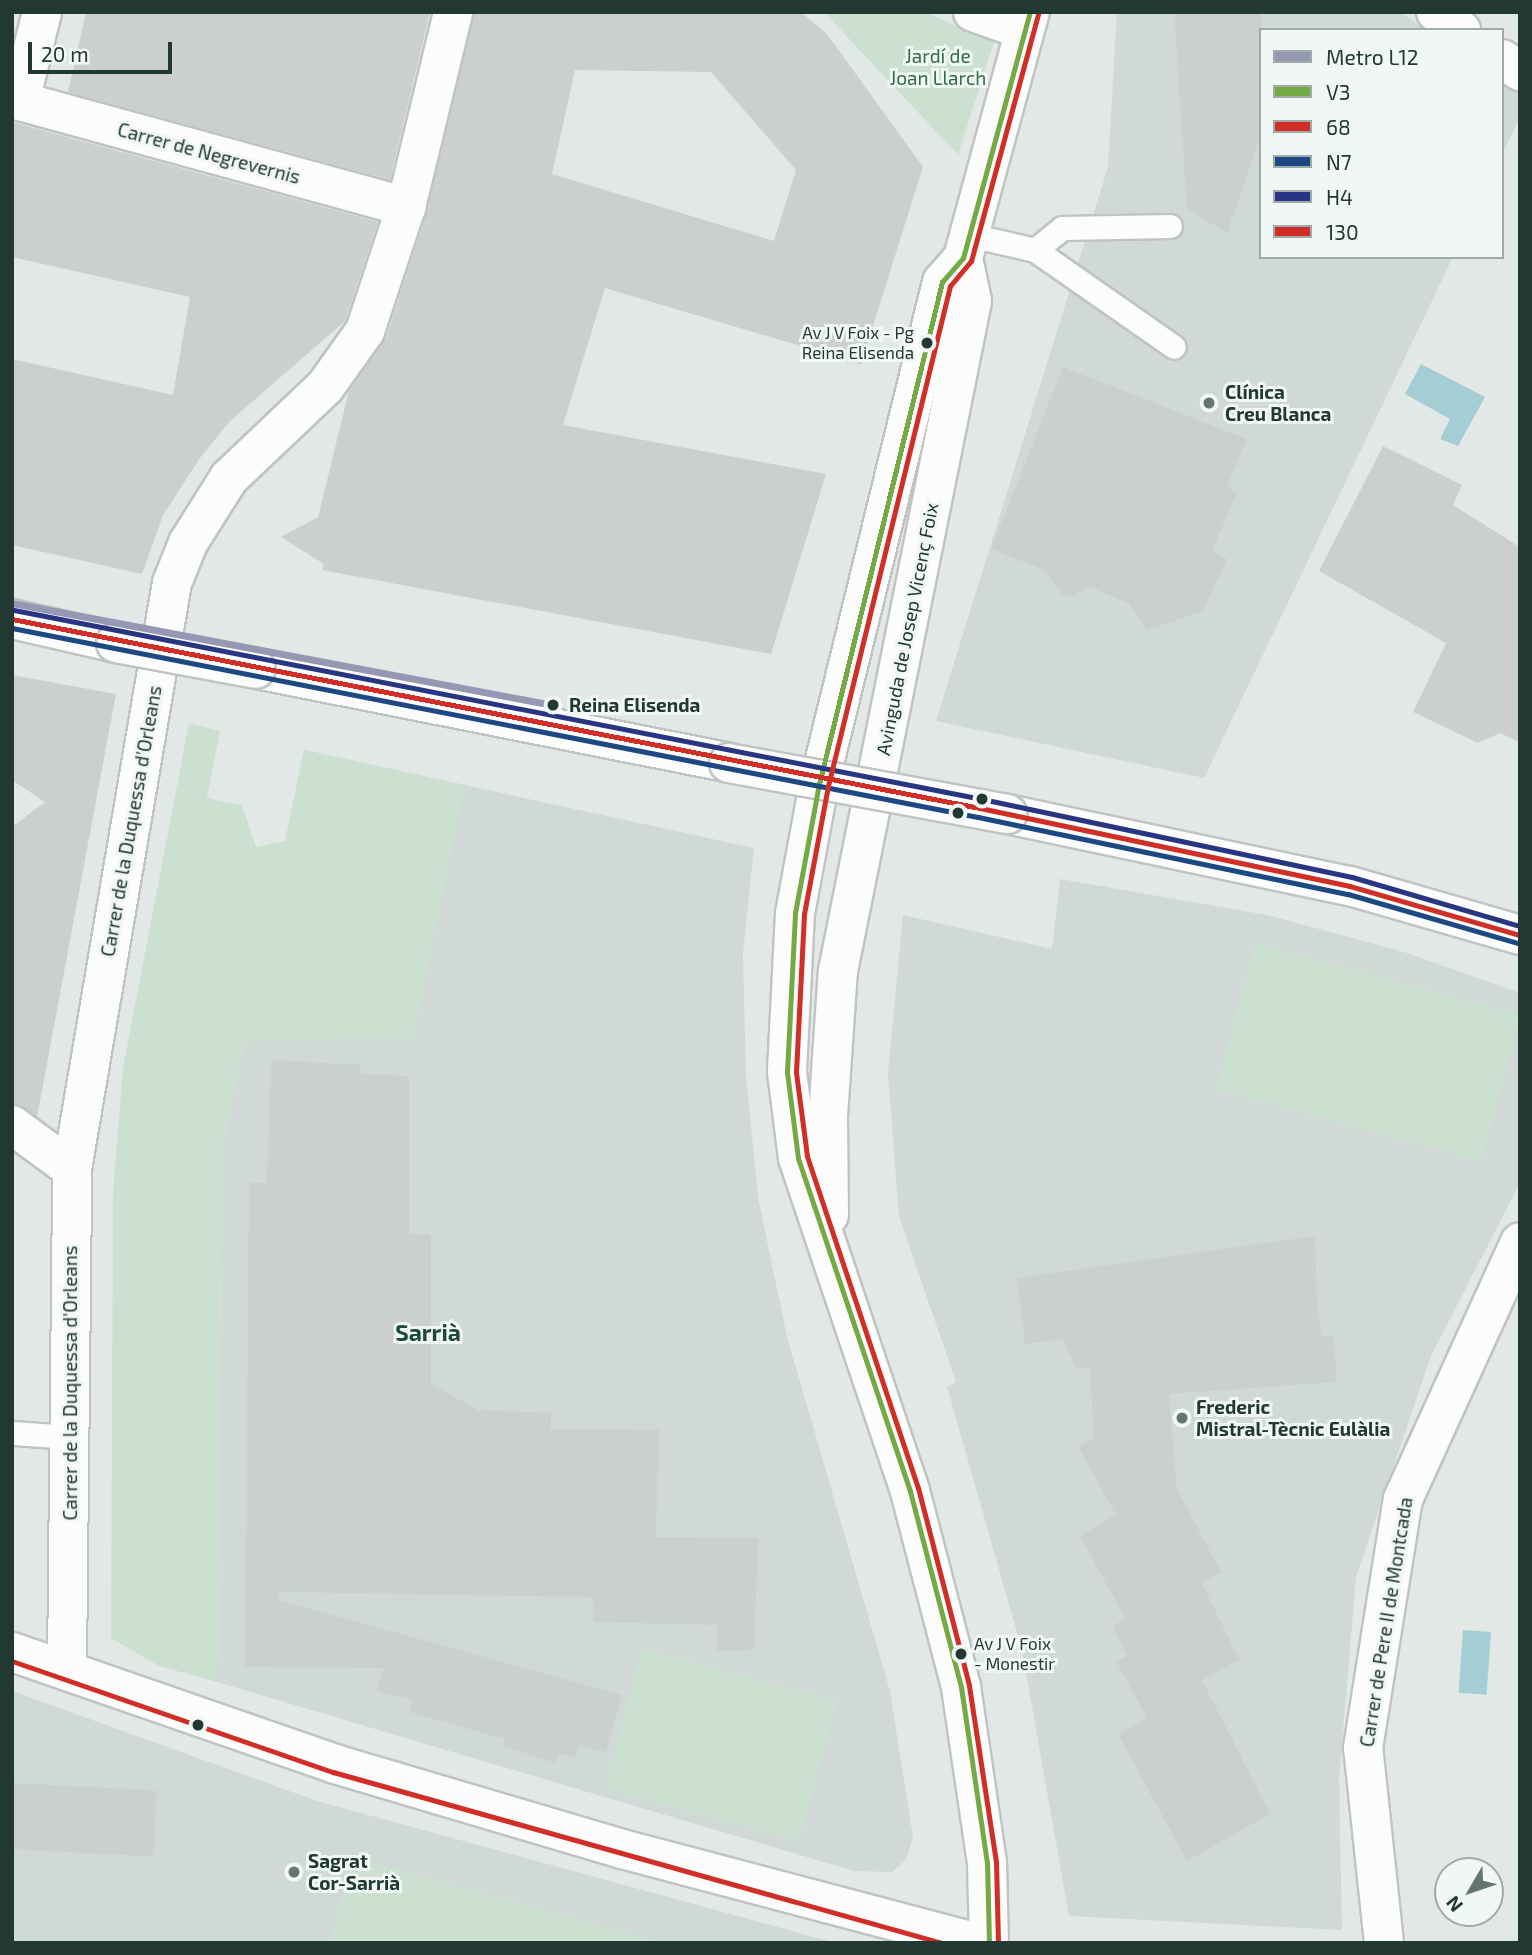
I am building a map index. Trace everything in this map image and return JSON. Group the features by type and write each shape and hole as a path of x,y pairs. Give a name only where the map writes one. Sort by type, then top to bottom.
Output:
{"street":[{"path":"16,100 42,12"},
{"name":"Carrer de la Duquessa d'Orleans","path":"67,1667 72,1169 172,583 188,543 229,478 325,387 352,351 406,207 453,12"},
{"path":"973,12 1027,21"},
{"path":"1436,12 1458,28"},
{"name":"Avinguda de Josep Vicenç Foix","path":"989,1943 987,1863 961,1687 910,1491 798,1158 788,1072 802,862 942,282 967,246 1027,21"},
{"path":"1504,60 1520,71"},
{"name":"Carrer de Negrevernis","path":"16,100 406,207"},
{"name":"Avinguda de Josep Vicenç Foix","path":"830,1252 828,1116 838,971 972,301 967,246"},
{"path":"12,619 116,643 729,763 1007,814 1350,886 1520,934"},
{"path":"12,1125 72,1169"},
{"name":"Carrer de Pere II de Montcada","path":"1384,1943 1363,1748 1403,1499 1520,1242"},
{"path":"12,1652 67,1667 335,1764 622,1849 977,1943"}],"lane":[{"path":"1035,250 1062,228 1170,226"},
{"path":"967,246 1035,250 1174,347"},
{"path":"15,1433 70,1437"}],"shaded area":[{"name":"Clínica Creu Blanca","path":"1117,12 1400,12 1423,28 1259,28 1259,259 1452,259 1204,778 936,721 1108,167"},
{"path":"1504,81 1520,92 1520,118 1504,150"},
{"path":"304,750 754,848 743,954 746,1077 758,1197 787,1337 890,1691 913,1837 906,1860 892,1872 854,1871 217,1682 222,1148"},
{"name":"Frederic Mistral-Tècnic Eulàlia","path":"1060,879 1267,915 1404,952 1520,993 1520,1183 1431,1356 1356,1577 1339,1780 1342,1930 1069,1916 1022,1650 947,1387 956,1382 899,1216 888,1073 903,915 1052,949"},
{"name":"Sagrat Cor-Sarrià","path":"12,1691 317,1801 836,1943 12,1943"}],"green space":[{"name":"Jardí de Joan Llarch","path":"824,12 924,12 994,42 958,155"},
{"path":"189,723 220,731 207,798 242,805 256,847 285,841 304,750 465,785 413,1038 244,1042 222,1148 217,1682 159,1666 111,1638 113,1191 123,1068"},
{"path":"1255,943 1520,1014 1481,1161 1216,1090"},
{"path":"642,1648 837,1700 799,1841 604,1789"},
{"path":"353,1857 615,1929 664,1943 329,1943"}],"water":[{"path":"1421,364 1485,397 1458,446 1440,439 1450,419 1405,394"},
{"path":"1463,1630 1491,1632 1487,1695 1459,1693"}],"building":[{"path":"86,12 430,12 390,180 68,92"},
{"path":"474,12 801,12 827,34 923,167 861,364 605,288 563,425 826,474 771,654 322,570 324,564 281,537 318,517 349,391 386,338 427,212","holes":["575,70 711,72 796,170 774,241 552,174"]},
{"path":"1174,12 1261,12 1259,139 1227,233 1187,209"},
{"path":"12,122 378,222 345,321 230,421 200,458 163,515 142,574 12,545 12,359 173,395 190,297 12,257"},
{"path":"1063,367 1247,439 1227,486 1237,493 1212,551 1227,559 1203,611 1147,630 1128,603 1090,587 1071,597 1062,594 1044,570 991,549"},
{"path":"1383,446 1462,485 1453,505 1520,547 1520,742 1500,733 1478,743 1413,712 1446,643 1319,571"},
{"path":"12,675 116,694 37,1117 12,1103 12,827 45,802 12,780"},
{"path":"271,1060 360,1065 359,1074 409,1076 409,1234 431,1235 431,1384 478,1410 551,1413 551,1429 659,1430 656,1537 758,1538 754,1650 717,1651 717,1625 594,1622 593,1597 280,1592 278,1600 622,1695 606,1752 579,1746 576,1758 559,1753 555,1763 504,1746 505,1739 409,1712 413,1700 377,1691 384,1668 245,1667 249,1183 267,1183"},
{"path":"1315,1236 1317,1307 1322,1337 1333,1335 1337,1382 1169,1394 1177,1489 1221,1572 1202,1583 1239,1660 1202,1680 1270,1814 1187,1861 1118,1734 1147,1718 1116,1661 1127,1656 1113,1626 1125,1618 1080,1536 1116,1515 1078,1446 1094,1438 1090,1368 1076,1369 1063,1339 1025,1344 1017,1278"},
{"path":"12,1783 157,1791 153,1856 12,1849"}],"metro line":[{"name":"L12","path":"12,603 553,705"}],"transit line":[{"name":"V3","path":"989,1943 987,1863 961,1687 910,1491 798,1158 787,1072 795,913 819,784 942,282 963,258 1030,12"},
{"name":"130","path":"998,1943 996,1862 969,1685 918,1488 807,1156 796,1072 804,914 828,786 950,286 971,261 1038,14"},
{"name":"H4","path":"14,610 982,799 1352,877 1520,926"},
{"name":"68","path":"12,619 980,808 1350,886 1520,935"},
{"name":"N7","path":"12,628 978,817 1348,894 1518,943"},
{"name":"130","path":"12,1661 333,1772 942,1943"}],"place":[{"name":"Av J V Foix - Pg Reina Elisenda","path":"927,343"},
{"name":"Clínica Creu Blanca","path":"1209,403"},
{"name":"Reina Elisenda","path":"553,705"},
{"name":"Frederic Mistral-Tècnic Eulàlia","path":"1182,1418"},
{"name":"Av J V Foix - Monestir","path":"961,1654"},
{"name":"Sagrat Cor-Sarrià","path":"294,1872"}],"district":[{"name":"Sarrià","path":"428,1332"}]}
